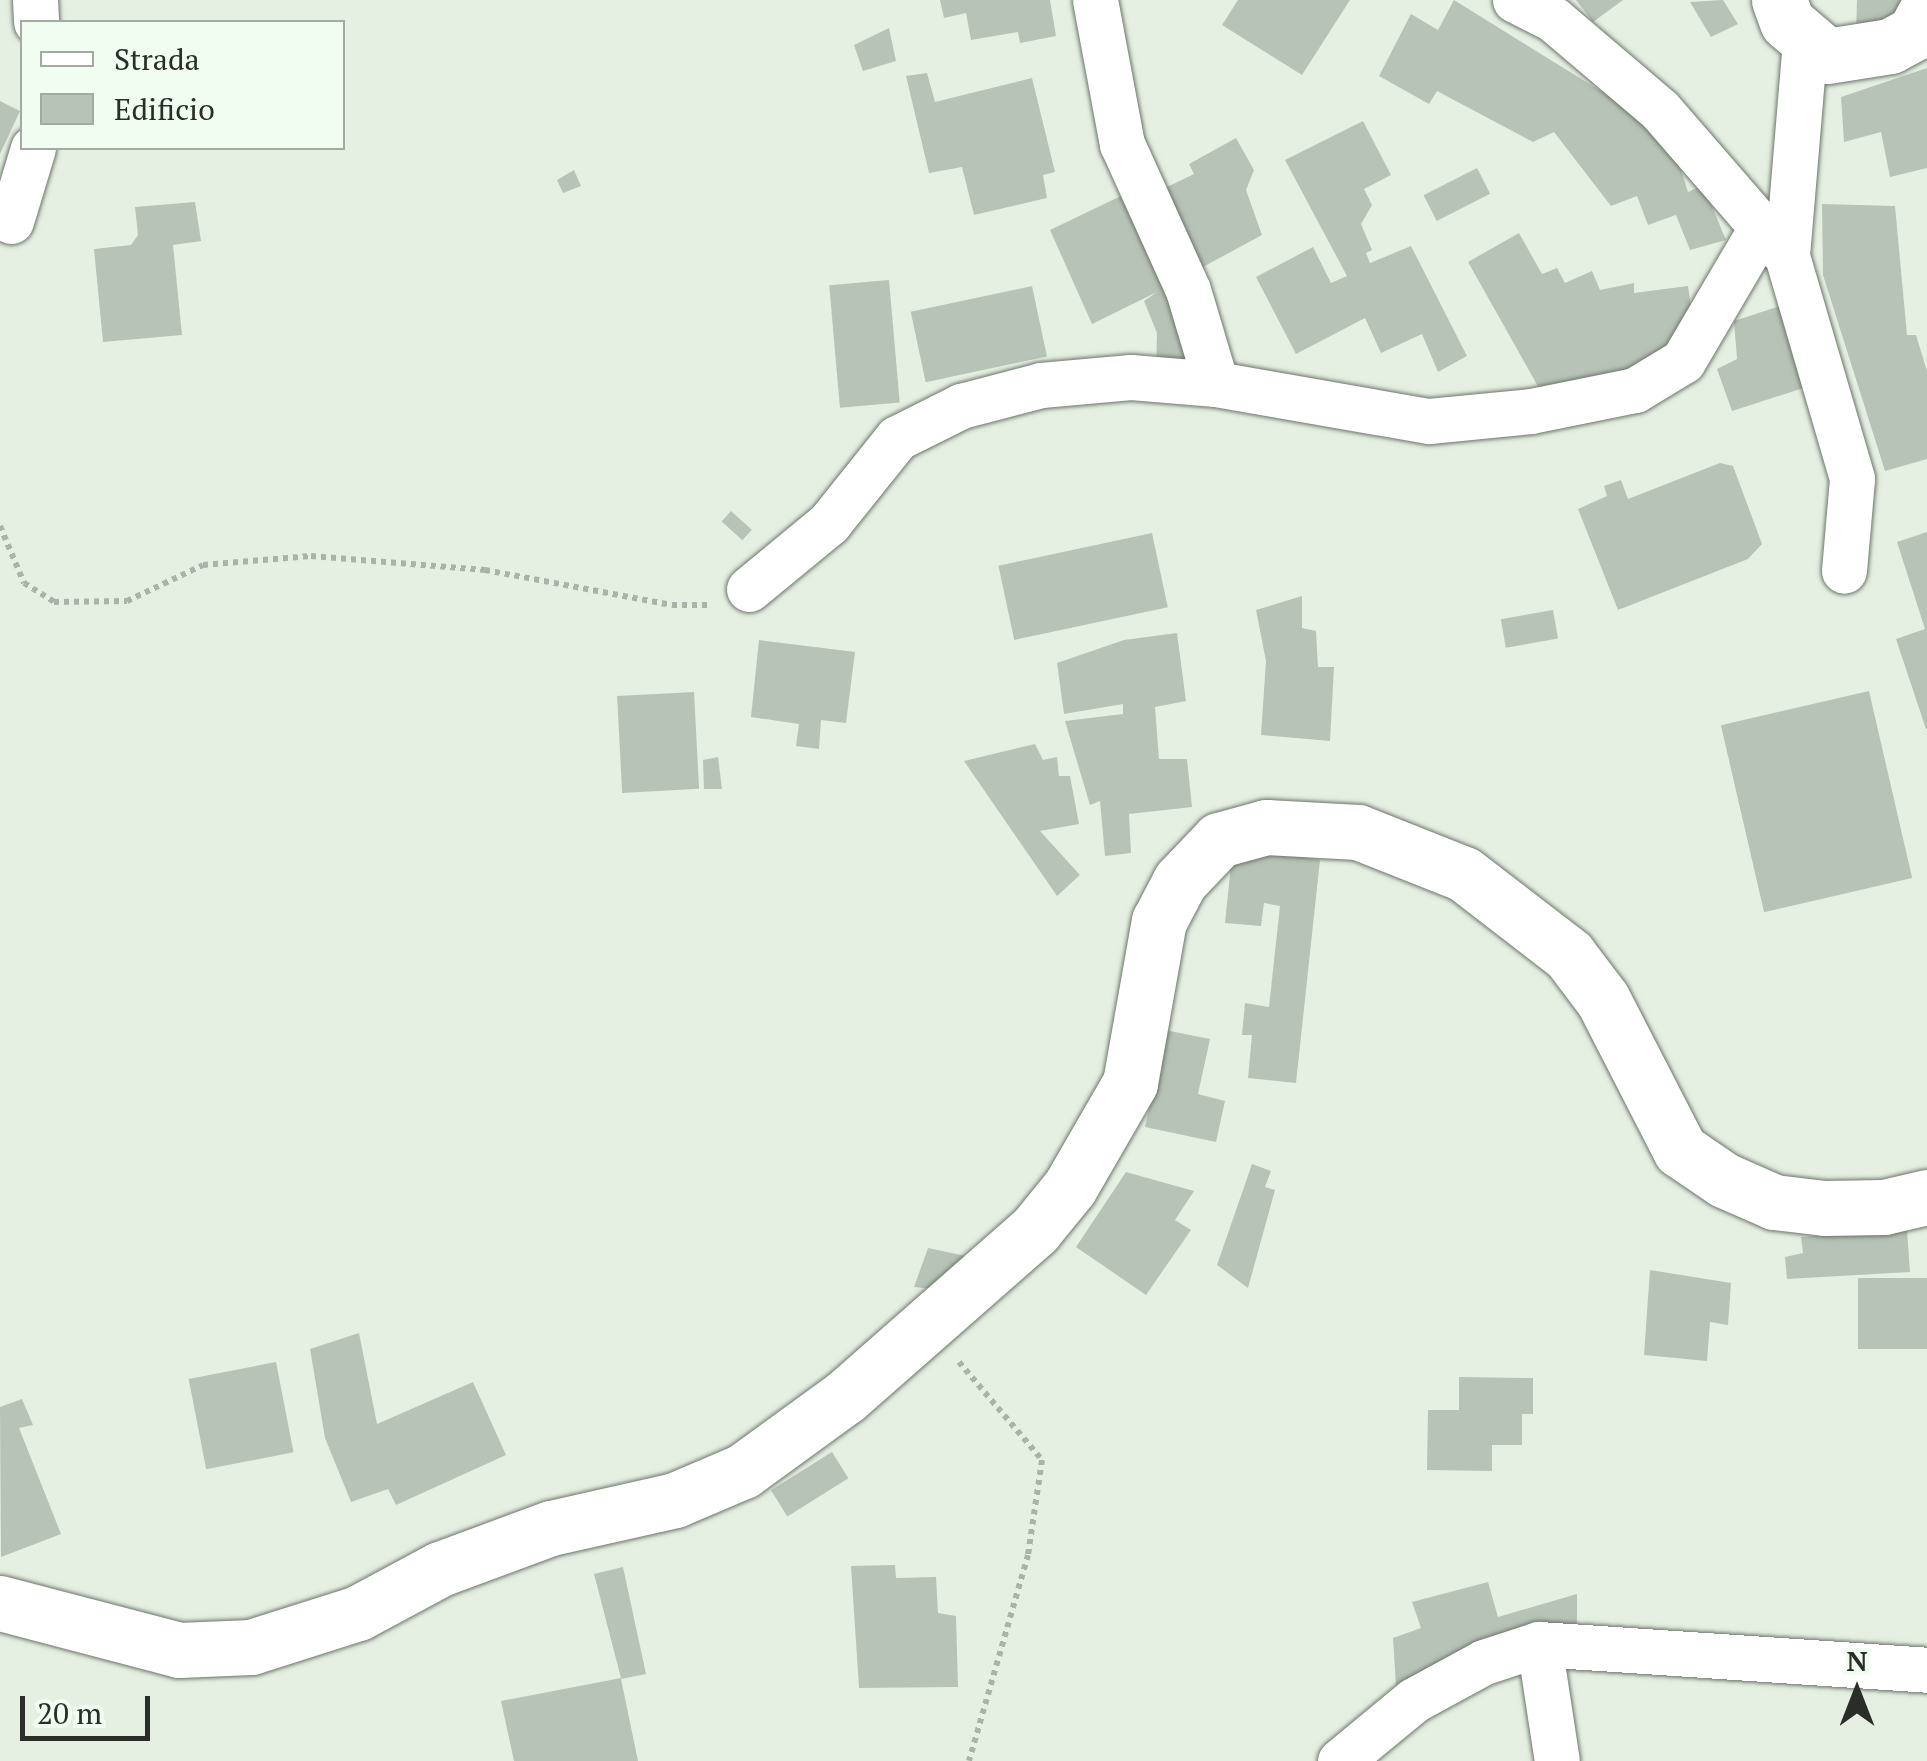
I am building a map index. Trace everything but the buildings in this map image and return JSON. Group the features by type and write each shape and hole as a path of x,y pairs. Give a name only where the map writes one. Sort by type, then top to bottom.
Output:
{"street":[{"path":"1094,0 1122,144 1188,290 1216,384"},
{"path":"1515,0 1553,19 1660,110 1773,243 1852,479 1844,571"},
{"path":"1792,21 1827,56 1890,46 1914,32 1927,10"},
{"path":"749,589 829,523 897,438 961,406 1041,385 1113,378 1216,384 1429,421 1530,411 1635,390 1683,361 1773,243 1792,21"},
{"path":"11,221 32,150"},
{"path":"0,1603 180,1650 251,1647 358,1613 440,1569 552,1528 676,1500 744,1471 845,1396 1035,1230 1070,1186 1130,1083 1159,921 1180,881 1220,840 1266,828 1358,832 1464,874 1569,955 1603,1000 1680,1150 1724,1180 1774,1202 1825,1208 1884,1207 1927,1196"},
{"path":"1340,1761 1414,1700 1484,1662 1539,1644 1927,1670"},
{"path":"1539,1644 1557,1761"}],"path":[{"path":"0,526 24,583 54,602 127,601 203,565 251,556 485,570 672,605 705,607 749,589"},
{"path":"926,1324 1042,1460 1028,1555 969,1761"}]}
